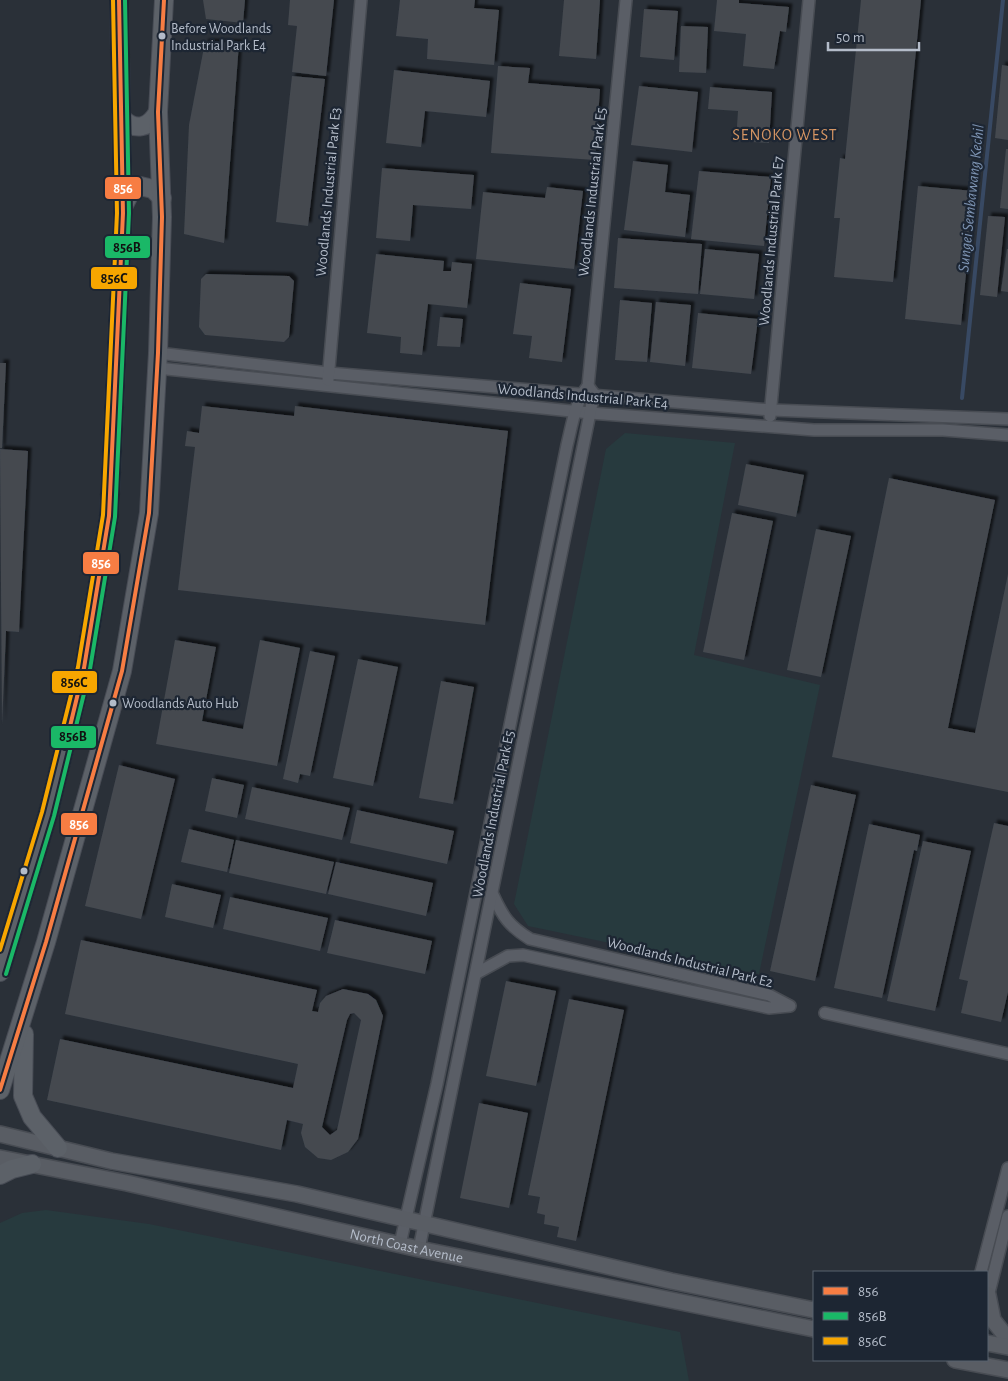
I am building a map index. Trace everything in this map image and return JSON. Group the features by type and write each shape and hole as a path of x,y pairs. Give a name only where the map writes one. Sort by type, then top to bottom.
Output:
{"main road":[{"path":"0,972 48,814 84,668 106,535 118,359 123,207 119,0"},
{"path":"0,1090 46,942 122,671 149,513 158,360 162,198 158,112 164,0"},
{"path":"122,118 128,124 142,127 150,124 158,112"},
{"path":"123,207 131,191 140,186 153,189 162,198"},
{"path":"24,1014 23,1096 32,1117 58,1148"},
{"path":"0,1134 58,1148"},
{"name":"North Coast Avenue","path":"58,1148 111,1161 297,1194 671,1281 813,1310"},
{"name":"North Coast Avenue","path":"0,1158 127,1183 419,1249 813,1329"},
{"path":"0,1175 12,1169 32,1164"},
{"path":"988,1299 994,1320 1008,1339"},
{"path":"988,1343 1008,1347"},
{"path":"975,1362 1008,1370"}],"street":[{"name":"Woodlands Industrial Park E3","path":"328,387 361,0"},
{"name":"Woodlands Industrial Park E5","path":"419,1249 477,973 531,697 590,413 588,391 626,0"},
{"name":"Woodlands Industrial Park E7","path":"769,426 809,0"},
{"name":"Woodlands Industrial Park E4","path":"158,360 540,390 588,391 639,398 771,410 1008,418"},
{"name":"Woodlands Industrial Park E4","path":"158,360 328,387 394,392 590,413 814,430 943,430 1008,435"},
{"path":"394,392 395,378"},
{"path":"452,399 454,383"},
{"path":"539,407 540,390"},
{"name":"Woodlands Industrial Park E5","path":"400,1244 436,1084 567,444 576,411 588,391"},
{"path":"637,416 639,398"},
{"path":"716,422 718,405"},
{"name":"Woodlands Industrial Park E2","path":"477,973 508,956 523,955 769,1008 790,1006 769,995 530,940 513,929 503,916 492,895"},
{"path":"826,1013 1008,1054"},
{"path":"981,1271 1008,1168"},
{"path":"988,1299 1008,1216"}],"green space":[{"path":"625,433 735,443 694,655 820,685 759,974 528,926 514,904 606,449"},
{"path":"46,1210 149,1224 680,1332 689,1381 0,1381 0,1223 22,1213"}],"building":[{"path":"203,0 245,0 243,23 206,19"},
{"path":"290,0 334,0 326,76 292,72 297,26 288,25"},
{"path":"400,0 475,0 474,8 499,10 494,65 427,59 428,39 396,36"},
{"path":"564,0 600,0 596,59 559,56"},
{"path":"717,0 739,0 739,3 789,7 786,32 780,31 774,69 743,66 746,34 714,31"},
{"path":"861,0 921,0 893,282 834,277 840,218 834,218 840,158 845,159"},
{"path":"644,9 678,11 674,60 640,57"},
{"path":"681,26 708,27 706,73 679,72"},
{"path":"205,42 239,43 224,243 184,234 189,125"},
{"path":"1002,65 1008,66 1008,140 995,138"},
{"path":"498,66 530,68 528,83 600,89 595,160 491,153"},
{"path":"394,70 490,81 486,117 425,111 421,147 386,143"},
{"path":"292,76 325,79 308,226 276,222"},
{"path":"639,86 698,92 692,152 631,145"},
{"path":"710,87 772,92 769,143 736,141 738,111 708,109"},
{"path":"1006,149 1008,149 1008,209 1000,208"},
{"path":"633,161 668,165 665,192 690,195 685,237 624,230"},
{"path":"382,168 474,175 471,209 413,205 410,241 376,238"},
{"path":"699,171 771,177 764,246 691,239"},
{"path":"918,186 974,191 961,325 905,319"},
{"path":"547,187 583,191 574,269 476,259 483,192 545,198"},
{"path":"988,216 1005,217 997,297 980,295"},
{"path":"618,238 702,244 698,294 614,288"},
{"path":"705,249 759,254 754,299 700,294"},
{"path":"1008,249 1008,292 1001,291"},
{"path":"376,254 444,261 443,271 451,271 452,262 472,264 467,308 428,304 422,355 400,353 401,337 367,333"},
{"path":"206,274 289,276 294,281 289,337 284,342 205,335 199,327 201,279"},
{"path":"520,283 571,289 562,362 529,358 532,336 513,334"},
{"path":"620,300 652,303 647,362 615,360"},
{"path":"656,302 691,305 685,366 650,362"},
{"path":"698,313 758,319 751,374 692,368"},
{"path":"440,317 463,319 460,347 437,346"},
{"path":"0,363 6,363 2,448 0,448"},
{"path":"202,406 294,416 295,406 508,431 485,625 178,590 195,447 185,446 187,431 199,433"},
{"path":"0,449 28,451 19,632 6,631 2,725"},
{"path":"746,464 804,475 796,517 738,505"},
{"path":"889,478 995,500 948,728 975,733 1008,574 1008,792 832,757"},
{"path":"732,513 773,521 744,660 703,652"},
{"path":"816,529 851,536 821,677 787,670"},
{"name":"Woodlands Auto Hub","path":"175,640 216,647 202,721 243,729 260,640 300,648 277,766 156,744"},
{"path":"310,651 335,656 310,776 300,774 298,783 283,779"},
{"path":"358,659 398,667 373,786 333,778"},
{"path":"441,681 474,687 453,804 419,798"},
{"path":"119,765 175,779 141,919 85,906"},
{"path":"212,778 244,785 237,818 205,811"},
{"path":"811,785 856,795 815,981 770,971"},
{"path":"252,787 350,808 342,840 245,819"},
{"path":"357,810 454,831 447,864 350,843"},
{"path":"994,823 1008,826 1008,992 1001,1022 961,1013 968,981 959,979"},
{"path":"869,824 920,835 917,851 914,850 882,998 834,988"},
{"path":"189,829 234,840 227,872 181,862"},
{"path":"236,840 334,862 326,894 229,873"},
{"path":"923,841 971,851 935,1011 887,1001"},
{"path":"336,862 433,883 426,916 328,894"},
{"path":"172,884 221,895 213,928 165,917"},
{"path":"230,897 328,918 320,951 223,929"},
{"path":"335,920 432,941 425,974 327,953"},
{"path":"81,940 317,990 312,1011 318,1012 320,1003 326,996 343,989 368,994 376,1000 383,1016 358,1139 348,1152 331,1160 318,1158 305,1147 301,1133 303,1124 287,1120 281,1150 47,1100 60,1039 293,1088 298,1064 65,1014","holes":["354,1013 361,1020 337,1130 330,1135 322,1127 347,1020 350,1014"]},
{"path":"506,981 556,991 536,1086 486,1076"},
{"path":"569,999 624,1010 576,1241 557,1237 559,1227 544,1224 545,1215 537,1213 540,1197 528,1195"},
{"path":"479,1103 528,1113 509,1208 460,1198"}],"waterway":[{"name":"Sungei Sembawang Kechil","path":"962,398 1003,0"}],"transit line":[{"name":"856C","path":"0,950 42,812 78,667 103,515 117,213 113,0"},
{"name":"856","path":"65,747 84,668 109,516 123,213 119,0"},
{"name":"856B","path":"6,974 54,816 90,669 115,517 129,213 125,0"},
{"name":"856","path":"0,1090 46,942 122,671 149,513 158,353 162,217 158,112 164,0"}],"place":[{"name":"Before Woodlands Industrial Park E4","path":"162,36"},
{"name":"Woodlands Auto Hub","path":"113,703"}],"district":[{"name":"SENOKO WEST","path":"785,134"}]}
